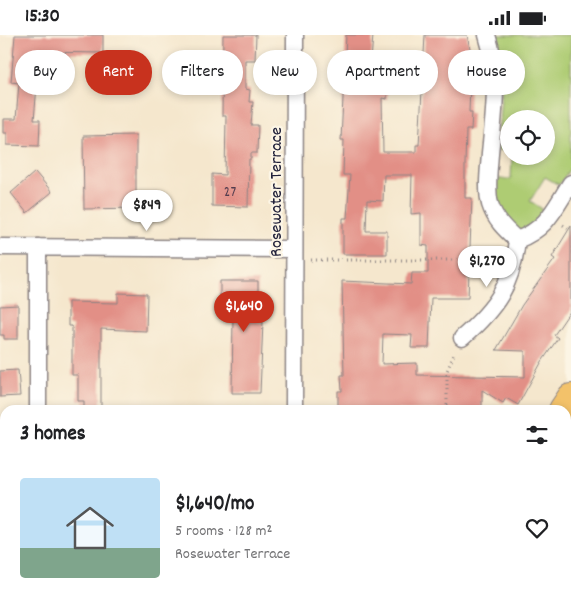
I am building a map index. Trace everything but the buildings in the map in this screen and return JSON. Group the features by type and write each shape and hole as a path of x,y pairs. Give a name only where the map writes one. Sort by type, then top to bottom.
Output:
{"street":[{"name":"Rosewater Terrace","path":"294,405 295,35"},
{"path":"487,35 492,50 497,87 489,171 489,202 499,224 517,240"},
{"path":"517,240 533,234 543,226 571,183"},
{"path":"462,338 487,316 503,292 514,265 517,240"},
{"path":"0,247 295,254"},
{"path":"38,247 38,405"}],"path":[{"path":"295,254 481,260 514,265"},
{"path":"447,405 447,371 462,338"}],"green space":[{"path":"494,35 571,35 571,167 559,185 545,177 530,201 541,208 542,213 531,226 519,230 507,221 499,208 495,194 494,179 511,179 512,165 555,165 555,110 500,110 500,150 497,150 501,95 525,95 525,50 498,50"}]}
